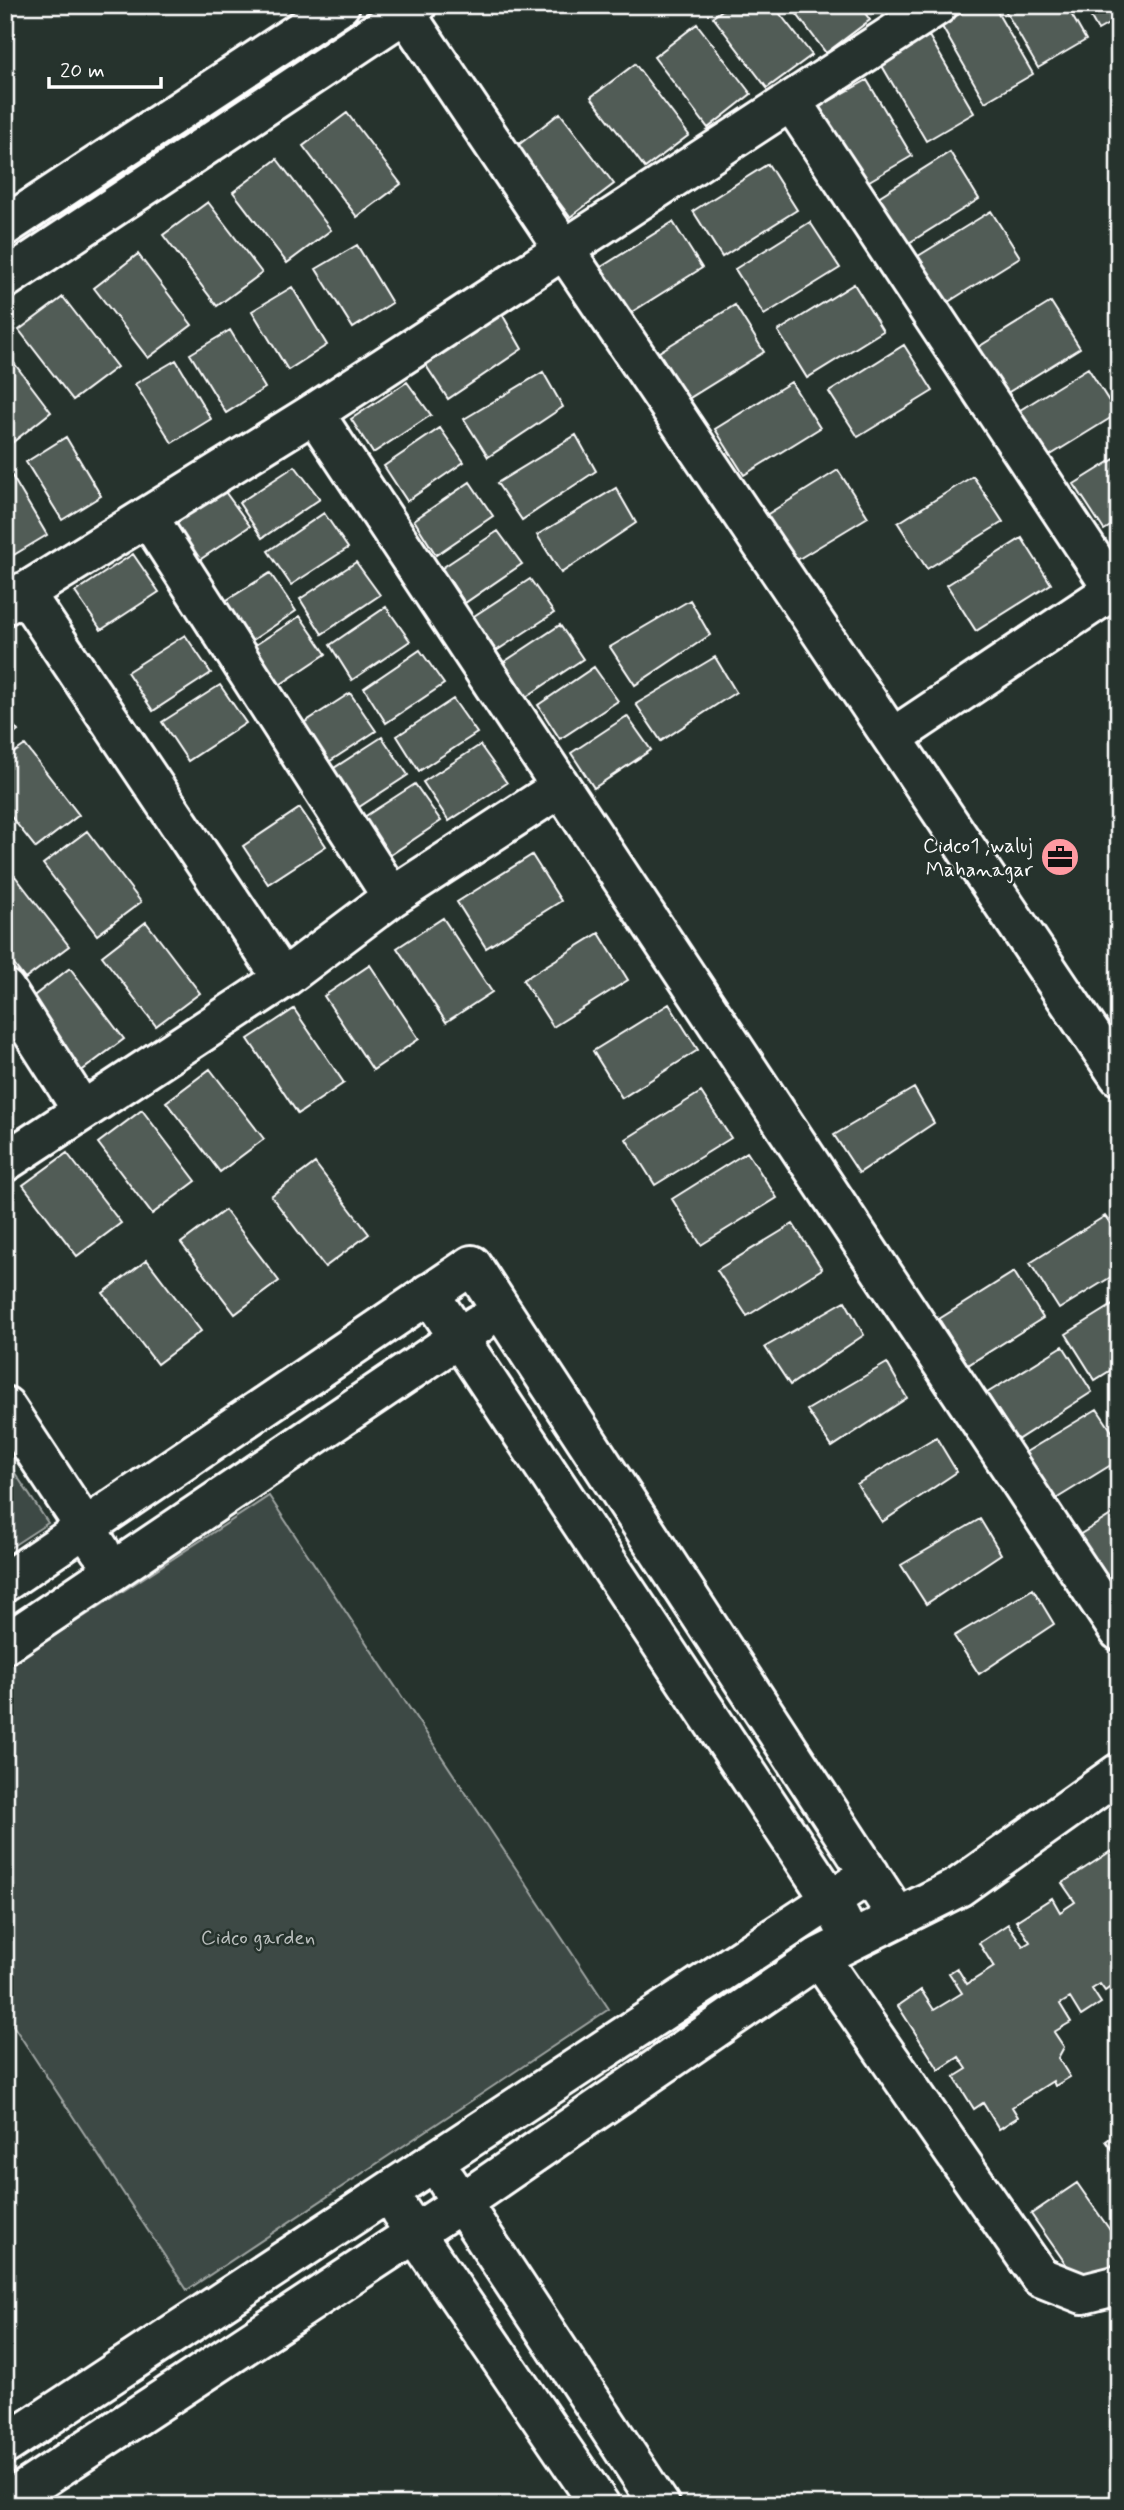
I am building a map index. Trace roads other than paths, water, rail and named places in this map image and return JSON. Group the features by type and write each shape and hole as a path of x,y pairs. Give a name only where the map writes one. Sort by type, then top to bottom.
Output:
{"street":[{"path":"5,226 340,5"},
{"path":"283,979 15,599 314,413 938,5"},
{"path":"5,278 408,8 564,249 1119,1076"},
{"path":"791,101 1116,588 892,738"},
{"path":"314,413 1119,1630"},
{"path":"148,517 391,897"},
{"path":"5,1162 283,979 391,897 561,787"},
{"path":"5,989 82,1110"},
{"path":"5,1582 472,1265 897,1916"},
{"path":"429,1293 831,1900 835,1949 1040,2277 1083,2294 1119,2285"},
{"path":"5,1644 501,1310"},
{"path":"5,1406 114,1570"},
{"path":"10,2490 461,2203 835,1949 959,1887 1119,1773"},
{"path":"5,2445 870,1874"},
{"path":"434,2162 652,2502"},
{"path":"387,2193 600,2505"}],"place":[{"name":"Cidco1 ,waluj Mahanagar","path":"1060,857"}],"park label":[{"name":"Cidco garden","path":"258,1937"}]}
